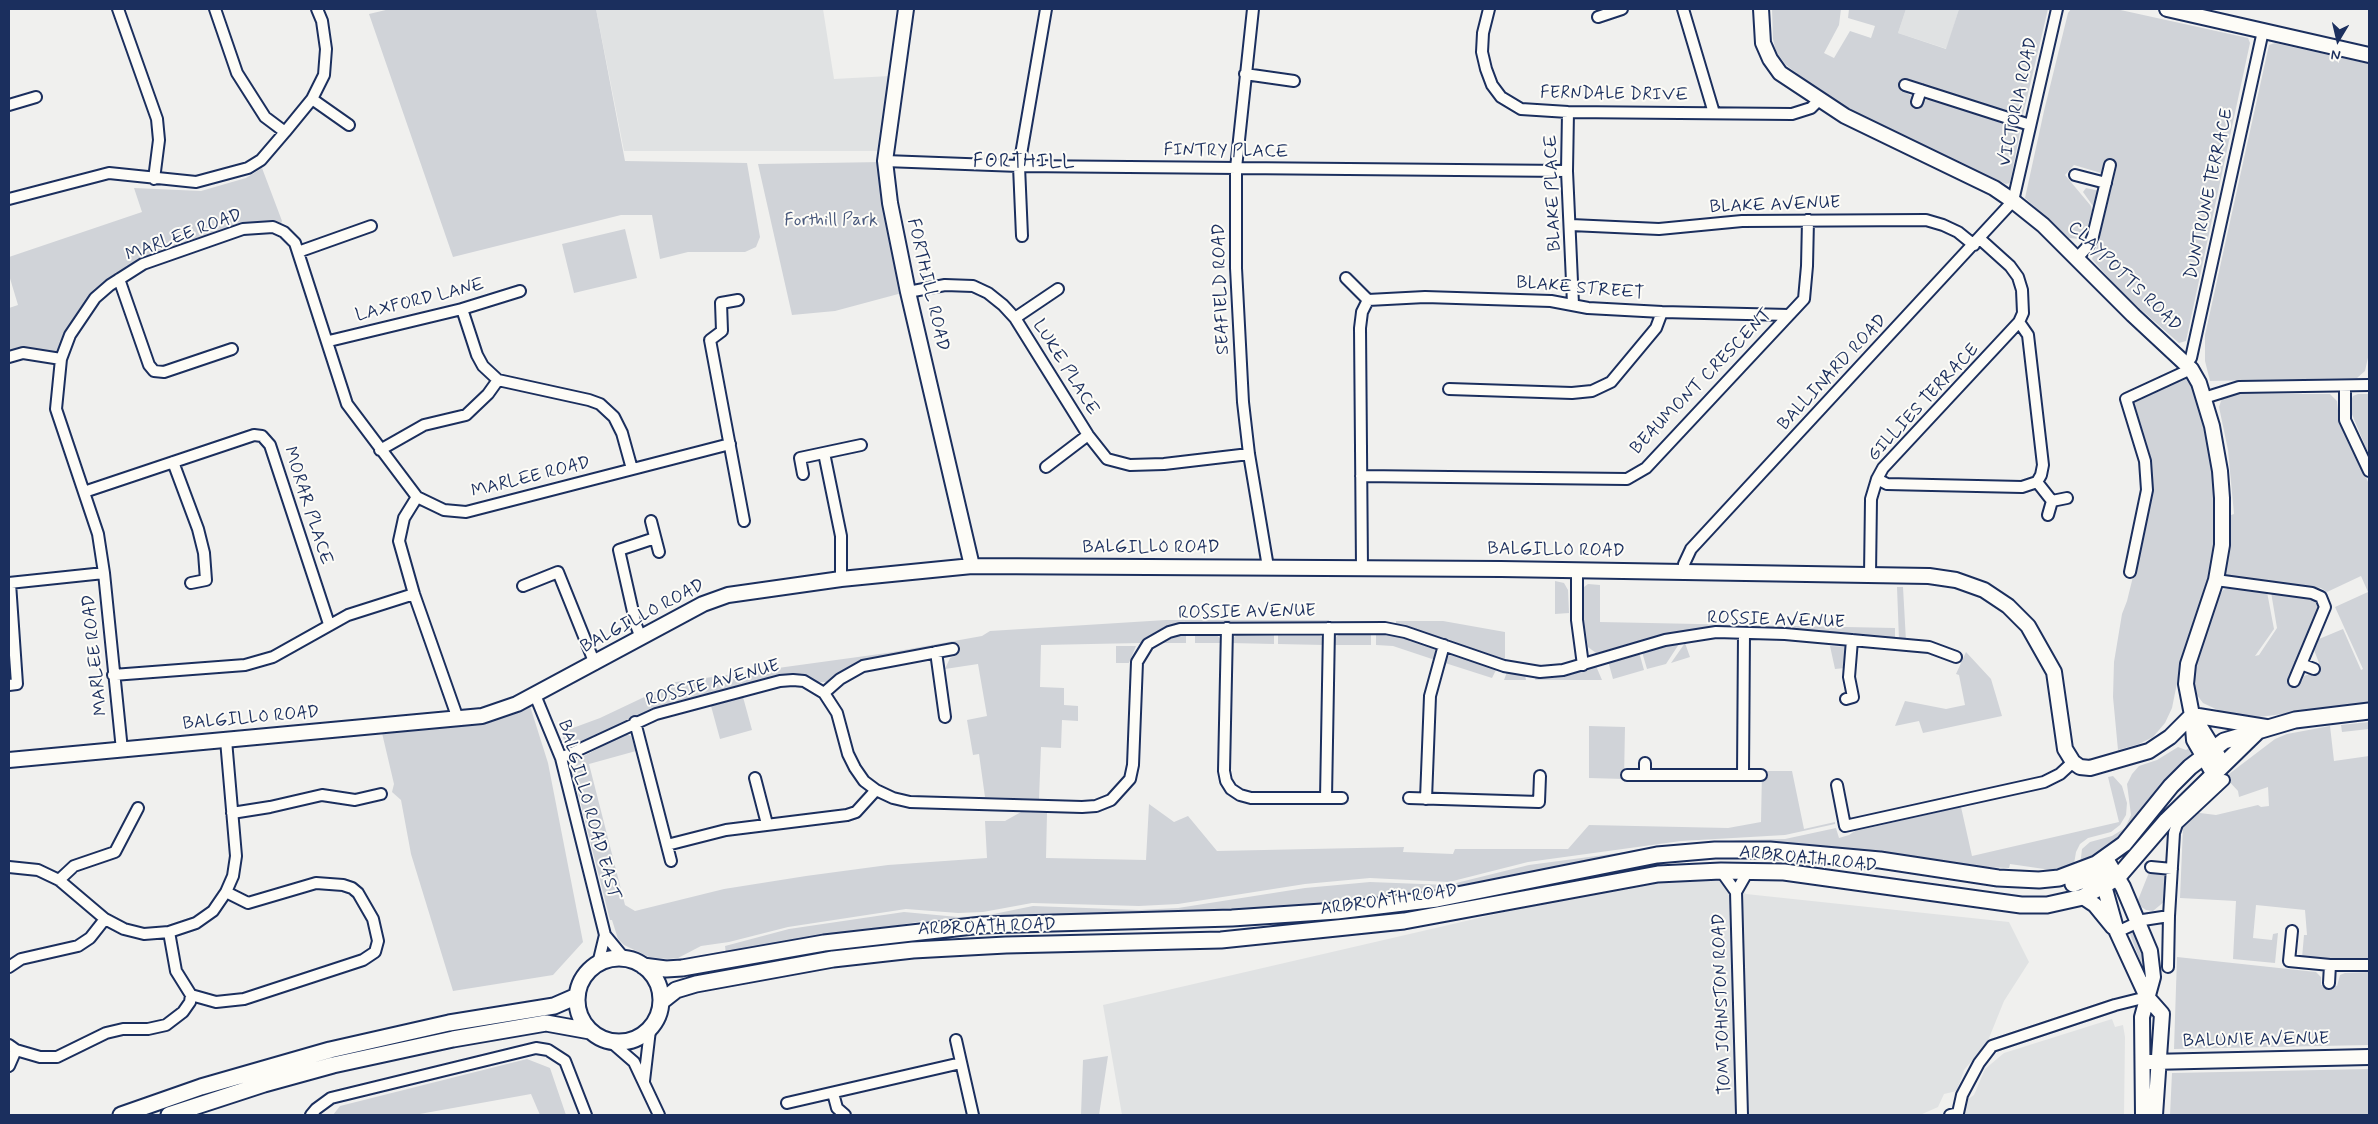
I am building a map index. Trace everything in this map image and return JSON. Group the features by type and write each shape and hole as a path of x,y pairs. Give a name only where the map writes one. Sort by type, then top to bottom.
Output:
{"main road":[{"name":"ARBROATH ROAD","path":"662,1002 676,990 696,984 843,958 913,950 1006,945 1222,940 1404,921 1658,874 1721,871 1784,872 2021,905 2047,905 2083,897 2105,872 2171,786 2208,753 2231,738 2295,720 2369,711"},
{"name":"ARBROATH ROAD","path":"643,966 682,968 824,943 982,924 1232,918 1337,911 1437,899 1657,855 1715,850 1770,850 1880,860 1998,878 2042,888 2067,885 2105,872 2220,773 2262,729"},
{"path":"169,1115 273,1082 426,1044 546,1023 590,1031 611,1042 632,1041 650,1030 660,1012 662,1002 657,981 643,966 624,958 611,959 598,964 588,972 581,983 577,996 580,1015 590,1031"},
{"path":"121,1115 201,1087 330,1050 449,1023 554,1006 577,996"}],"street":[{"path":"118,9 157,119 159,140 154,178"},
{"path":"215,9 237,73 265,117 285,132"},
{"path":"9,199 109,173 196,182 236,173 261,160 312,99 324,75 326,49 322,21 317,9"},
{"name":"FORTHILL ROAD","path":"906,9 885,161 890,203 908,292 972,566"},
{"path":"1022,236 1019,166 1046,9"},
{"name":"SEAFIELD ROAD","path":"1253,9 1236,168 1236,268 1243,402 1248,454 1268,567"},
{"name":"FERNDALE DRIVE","path":"1489,9 1483,33 1482,52 1492,85 1500,97 1521,109 1568,112 1792,114 1811,108 1819,100"},
{"path":"1598,17 1622,9"},
{"path":"1683,9 1714,113"},
{"name":"CLAYPOTTS ROAD","path":"1761,9 1763,43 1770,59 1780,73 1819,100 1902,146 1994,188 2013,201 2044,225 2134,315 2189,366 2204,398 2212,426 2221,480 2222,545 2216,580 2188,664 2186,684 2192,714 2208,753 2220,773"},
{"name":"VICTORIA ROAD","path":"2013,201 2057,9"},
{"path":"2167,9 2369,54"},
{"name":"DUNTRUNE TERRACE","path":"2189,366 2263,30"},
{"path":"1245,74 1294,81"},
{"path":"1905,85 2030,126"},
{"path":"1917,102 1921,90"},
{"path":"9,105 36,97"},
{"path":"312,99 350,125"},
{"name":"BLAKE PLACE","path":"1568,112 1567,171 1571,225 1573,304"},
{"name":"FINTRY PLACE","path":"885,161 1019,166 1567,171"},
{"path":"2077,258 2089,245 2093,236 2110,165"},
{"path":"2075,175 2106,183"},
{"name":"BALLINARD ROAD","path":"1684,572 1684,564 1691,549 2013,201"},
{"name":"BEAUMONT CRESCENT","path":"1360,476 1627,479 1646,468 1804,299 1808,220"},
{"name":"BLAKE AVENUE","path":"1571,225 1659,229 1742,221 1926,220 1950,228 1977,242 2010,266 2018,277 2024,302 2019,322"},
{"name":"MARLEE ROAD","path":"122,750 104,573 98,534 56,409 61,359 70,335 95,298 142,264 216,238 258,226 280,229 292,238 329,341 347,404 417,497 444,510 466,512 730,444"},
{"path":"298,252 371,226"},
{"path":"1346,278 1368,300 1362,312 1360,328 1362,568"},
{"path":"119,279 149,365 154,371 164,372 232,349"},
{"name":"LUKE PLACE","path":"908,292 944,285 973,286 988,293 1015,318 1088,435 1107,459 1130,465 1164,464 1248,454"},
{"name":"LUKE PLACE","path":"1015,318 1058,289"},
{"name":"LAXFORD LANE","path":"329,341 462,309 520,292"},
{"name":"BLAKE STREET","path":"1368,300 1425,297 1550,301 1588,308 1789,315"},
{"path":"738,300 721,304 722,331 710,340 744,521"},
{"path":"462,309 477,355 484,366 498,380 600,404 614,417 622,433 632,469"},
{"path":"1449,389 1572,393 1592,390 1611,382 1656,328 1662,312"},
{"path":"1877,480 1888,484 2012,487 2030,486 2037,482 2043,465 2028,335 2019,322"},
{"name":"GILLIES TERRACE","path":"1870,575 1871,499 1877,480 1884,468 2019,322"},
{"path":"9,357 23,353 61,359"},
{"path":"2130,572 2147,490 2145,461 2126,400 2189,366"},
{"path":"380,450 424,425 466,415 488,394 498,380"},
{"path":"2204,398 2238,387 2369,385"},
{"path":"2346,386 2345,420 2369,471"},
{"name":"MORAR PLACE","path":"84,492 254,435 262,436 267,441 329,624"},
{"name":"LUKE PLACE","path":"1046,467 1088,435"},
{"path":"803,474 800,458 862,445"},
{"path":"824,453 841,536 839,565 841,579"},
{"path":"173,462 198,529 204,553 206,580 192,582"},
{"path":"2037,482 2052,501"},
{"path":"417,497 404,518 399,541 414,594 458,719"},
{"path":"2052,501 2067,498"},
{"path":"2048,515 2052,501"},
{"path":"651,521 659,552"},
{"path":"641,638 636,626 619,550 655,538"},
{"name":"BALGILLO ROAD","path":"9,760 458,719 499,712 594,664 704,604 728,595 841,579 972,566 1577,570 1929,576 1956,580 1984,590 2008,606 2028,626 2054,672 2065,748 2073,762"},
{"path":"1577,570 1577,620 1583,665"},
{"path":"523,586 558,572 594,664"},
{"path":"9,685 17,684 9,583 104,573"},
{"path":"2216,580 2312,593 2321,598 2325,607 2294,681"},
{"path":"113,675 244,664 273,656 348,615 414,594"},
{"path":"1227,628 1224,771 1226,781 1231,789 1240,795 1251,798 1342,798"},
{"path":"1326,798 1329,628"},
{"name":"ROSSIE AVENUE","path":"560,758 656,714 780,680 804,681 824,693 837,713 848,754 864,781 876,790 893,798 910,802 1096,806 1111,800 1130,779 1133,765 1137,662 1143,650 1158,637 1180,629 1385,628 1405,632 1522,671 1563,670 1679,637 1716,632 1852,640 1929,647 1956,657"},
{"path":"1744,633 1744,775"},
{"path":"1846,699 1853,698 1849,677 1852,640"},
{"path":"1426,799 1430,696 1444,645"},
{"path":"824,693 840,679 862,666 953,649"},
{"path":"936,652 945,717"},
{"path":"2301,664 2314,669"},
{"name":"BALGILLO ROAD EAST","path":"535,695 560,758 606,935 624,958"},
{"path":"1837,785 1845,826 2044,782 2060,774 2073,762 2090,768 2149,751 2170,737 2192,714 2262,729"},
{"path":"635,722 671,861"},
{"path":"9,867 38,870 59,880 105,919 124,930 144,934 169,932 196,923 212,911 226,892 233,876 236,856 226,740"},
{"path":"1645,763 1645,775"},
{"name":"ARBROATH ROAD","path":"2168,967 2174,833 2177,824 2220,773"},
{"path":"1627,775 1760,775"},
{"path":"1409,798 1539,802 1540,776"},
{"path":"755,778 767,824"},
{"path":"667,845 726,830 856,812 876,790"},
{"path":"232,813 322,795 355,800 381,794"},
{"path":"59,880 74,866 115,852 138,808"},
{"path":"2151,866 2172,870"},
{"name":"TOM JOHNSTON ROAD","path":"1721,871 1736,892"},
{"name":"TOM JOHNSTON ROAD","path":"1742,1115 1736,892 1748,871"},
{"path":"2105,872 2138,922 2150,951 2153,977 2142,1017 2144,1062 2143,1115"},
{"path":"2105,872 2117,932 2147,997 2162,1014 2155,1115"},
{"path":"169,932 176,971 191,994 216,1002 244,999 363,960 375,952 378,940 373,919 358,893 343,884 316,883 248,903 226,892"},
{"path":"2083,897 2095,905 2117,932"},
{"path":"2117,932 2138,922 2169,916"},
{"path":"9,967 21,959 78,946 90,938 105,919"},
{"path":"2292,931 2289,961 2330,965 2369,965"},
{"name":"BALGILLO ROAD EAST","path":"598,964 606,935"},
{"path":"2329,983 2330,965"},
{"path":"9,1066 12,1048 40,1057 57,1057 106,1034 122,1029 148,1029 166,1025 182,1012 190,1002 191,994"},
{"path":"1950,1115 1958,1113 1962,1095 1979,1063 1992,1046 2115,1005 2147,997"},
{"path":"644,1081 650,1030"},
{"path":"956,1040 973,1115"},
{"path":"611,1042 634,1062 659,1115"},
{"path":"311,1115 331,1098 536,1048 548,1050 565,1061 586,1115"},
{"name":"BALUNIE AVENUE","path":"2144,1062 2369,1057"},
{"path":"787,1103 961,1063"},
{"path":"833,1093 837,1108 845,1115"}],"shaded area":[{"path":"596,9 823,9 834,79 890,76 880,151 624,151"},
{"path":"1906,9 1959,9 1947,49 1898,33"},
{"path":"1705,877 1731,880 1746,894 2009,922 2029,962 2004,1001 1987,1043 1964,1070 1957,1091 1944,1094 1938,1107 1920,1115 1122,1115 1103,1005 1591,892 1645,883"},
{"path":"2112,1019 2115,1027 2123,1025 2125,1037 2124,1115 1944,1115 1974,1095 1985,1069 2004,1053"}],"green space":[{"path":"390,9 596,9 625,161 747,163 760,237 756,247 745,252 688,252 660,259 652,215 621,215 453,257 369,14"},
{"path":"1772,9 1841,9 1839,25 1824,53 1834,58 1850,31 1871,38 1875,26 1848,18 1849,9 1906,9 1898,33 1946,49 1959,9 2048,9 2023,115 2020,117 1904,79 1901,89 1913,97 1912,103 1922,106 1924,101 1930,99 2018,128 2020,132 2010,183 2006,184 1901,136 1852,111 1808,82 1786,65 1776,52 1773,39"},
{"path":"2071,9 2116,9 2248,38 2250,43 2186,341 2179,343 2122,293 2092,259 2097,247 2117,166 2104,162 2101,173 2074,165 2065,175 2091,206 2092,211 2086,232 2080,239 2069,238 2025,198 2044,111 2068,13"},
{"path":"2275,43 2369,64 2369,353 2365,371 2357,378 2210,381 2205,361 2205,335 2269,45"},
{"name":"Forthill Park","path":"883,162 902,293 835,311 792,315 758,164"},
{"path":"262,168 282,221 279,229 241,231 107,283 59,356 9,354 9,308 18,305 9,275 9,257 142,212 134,188 201,191 246,178"},
{"path":"2086,188 2100,191 2095,209 2083,192"},
{"path":"625,229 637,278 574,293 562,244"},
{"path":"2185,377 2190,379 2203,424 2214,480 2215,544 2210,580 2181,663 2172,708 2165,723 2153,737 2139,744 2118,750 2113,697 2114,662 2122,614 2143,536 2151,490 2133,406 2134,399"},
{"path":"2237,394 2330,394 2337,401 2339,420 2369,484 2369,703 2259,717 2240,716 2220,711 2203,703 2194,691 2190,675 2196,674 2196,665 2203,639 2220,595 2223,590 2229,588 2267,592 2274,629 2255,656 2259,655 2277,628 2271,592 2313,597 2318,600 2321,607 2290,683 2302,681 2304,676 2309,674 2314,676 2319,663 2314,650 2319,639 2343,629 2361,670 2363,669 2335,607 2368,592 2361,576 2327,592 2321,588 2229,578 2225,574 2231,515 2234,514 2228,450 2219,407 2222,398"},
{"path":"2369,394 2369,455 2351,412 2351,401 2353,396"},
{"path":"1555,581 1564,583 1568,590 1569,613 1555,614"},
{"path":"1588,584 1600,585 1600,622 1895,628 1895,639 1727,629 1605,654 1604,651 1596,653 1588,647 1583,614 1584,587"},
{"path":"1897,587 1903,587 1906,641 1899,640"},
{"path":"1166,620 1329,620 1329,624 1177,625 1157,632 1141,643 1041,645 1040,687 1064,688 1064,705 1078,706 1078,721 1062,720 1061,748 1041,747 1039,799 985,797 979,754 973,755 967,720 987,716 978,664 945,669 950,658 955,656 953,645 861,661 828,682 816,682 795,675 783,675 646,712 578,746 565,745 562,732 600,718 676,682 887,653 982,636 990,631"},
{"path":"1396,621 1443,621 1505,632 1505,662 1396,624"},
{"path":"1274,632 1274,644 1231,643 1239,633"},
{"path":"1278,632 1316,632 1325,640 1324,645 1278,644"},
{"path":"1343,632 1371,632 1371,645 1333,645 1336,637"},
{"path":"1376,632 1408,637 1433,645 1437,655 1435,660 1393,646 1376,645"},
{"path":"1178,633 1186,633 1186,643 1157,643"},
{"path":"1195,633 1214,633 1222,640 1222,643 1195,643"},
{"path":"1681,641 1666,664 1647,669 1642,652"},
{"path":"1685,643 1690,657 1671,663"},
{"path":"1116,646 1136,646 1129,663 1116,663"},
{"path":"1830,646 1847,647 1845,668 1835,669"},
{"path":"1639,652 1644,670 1613,679 1608,661"},
{"path":"1966,652 1991,679 2002,716 1923,733 1919,721 1895,726 1905,701 1946,709 1965,705 1959,675 1956,674"},
{"path":"1456,654 1497,668 1492,678 1442,662 1450,655"},
{"path":"1596,666 1602,680 1535,680 1536,676 1568,674"},
{"path":"1507,672 1525,675 1526,680 1504,680"},
{"path":"743,697 752,730 720,739 711,706"},
{"path":"530,706 548,763 583,942 553,975 453,991 411,854 401,800 392,792 394,784 382,733 492,721"},
{"path":"2369,722 2369,729 2342,732 2341,725"},
{"path":"1589,726 1625,727 1624,779 1589,778"},
{"path":"2330,726 2334,761 2369,756 2369,961 2327,961 2302,958 2304,935 2307,935 2305,910 2256,905 2253,938 2272,940 2273,934 2278,933 2275,963 2233,959 2236,901 2180,898 2183,827 2186,819 2196,810 2200,813 2216,815 2258,805 2261,807 2269,806 2268,787 2239,797 2238,791 2225,777 2275,739 2287,734"},
{"path":"626,734 631,736 636,751 589,764 625,905 635,911 724,889 806,876 888,865 987,858 985,821 1005,821 1021,812 1047,813 1046,858 1146,860 1149,804 1174,822 1188,816 1217,851 1404,847 1403,852 1453,854 1455,849 1568,849 1589,825 1728,828 1761,822 1762,771 1792,771 1804,829 1835,822 1835,824 1785,835 1681,841 1528,862 1449,882 1370,878 1305,884 1178,904 1139,906 1032,903 983,912 958,913 906,909 788,927 729,942 701,946 678,958 668,959 649,957 624,945 618,939 612,920 610,920 573,773 578,759"},
{"path":"2178,747 2186,750 2189,748 2191,753 2189,760 2126,834 2080,866 2082,849 2090,842 2112,836 2125,828 2131,815 2127,784 2132,774 2139,766 2157,760"},
{"path":"2113,776 2122,786 2127,803 2126,815 2120,825 2111,832 2088,838 2080,844 2076,852 2074,864 2051,870 2010,864 2009,868 1960,866 1768,844 1337,907 960,922 923,921 726,954 725,946 789,929 904,912 958,917 984,916 1033,906 1139,910 1178,908 1305,888 1370,882 1448,885 1529,865 1656,848 1740,840 1785,839 1836,828 1839,838 1855,831 1961,807 1972,856 2119,822 2108,777"},
{"path":"2150,870 2166,873 2165,901 2153,911 2146,910 2140,906 2138,900"},
{"path":"2131,929 2134,929 2144,953 2145,974 2130,934"},
{"path":"2177,957 2316,972 2321,977 2321,985 2337,986 2340,975 2345,973 2369,972 2369,1045 2174,1049"},
{"path":"1108,1056 1099,1115 1081,1115 1083,1060"},
{"path":"527,1059 550,1068 566,1115 540,1115 531,1094 414,1115 333,1115 340,1106"},
{"path":"2369,1069 2369,1115 2170,1115 2172,1073"}],"district":[{"name":"FORTHILL","path":"1024,163"}]}
